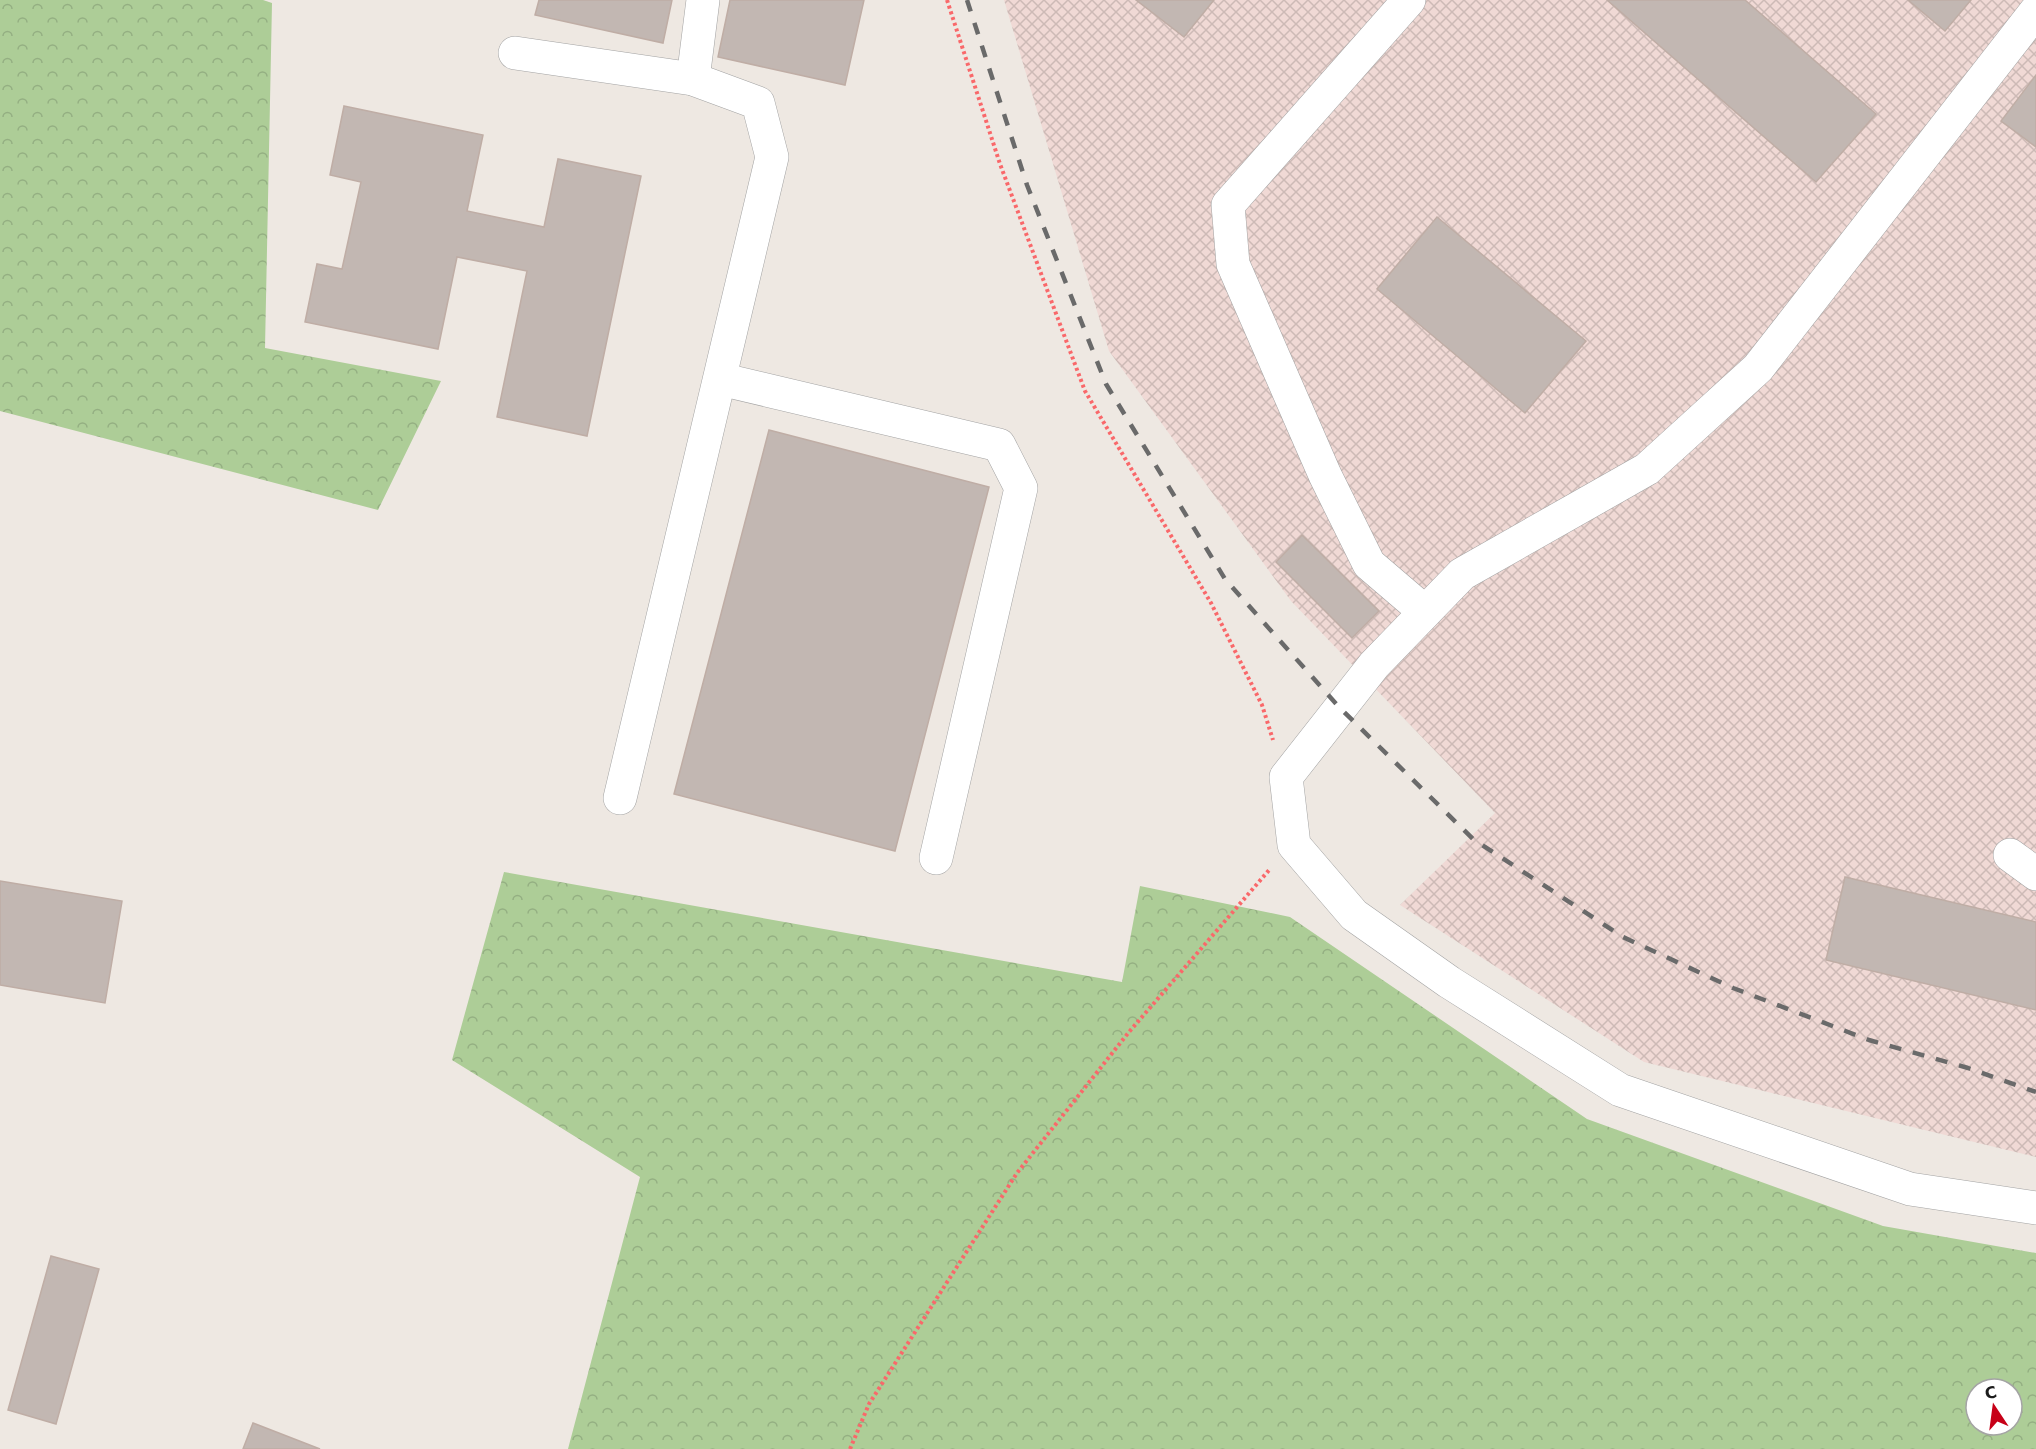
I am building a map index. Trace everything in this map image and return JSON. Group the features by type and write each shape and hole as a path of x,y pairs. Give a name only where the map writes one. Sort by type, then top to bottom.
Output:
{"lane":[{"path":"693,79 702,0"},
{"path":"1409,0 1228,205 1233,264 1325,475 1369,564 1424,611"},
{"path":"2036,11 1758,368 1647,469 1462,574 1374,665 1286,777 1294,845 1354,915 1449,982 1620,1090 1910,1189 2036,1208"},
{"path":"515,53 693,79 758,103 772,157 620,798"},
{"path":"720,379 999,445 1021,488 936,858"},
{"path":"2010,855 2036,874"}],"path":[{"path":"947,0 1000,164 1085,391 1211,603 1262,705 1286,777"},
{"path":"850,1449 869,1404 1017,1173 1129,1032 1261,878 1294,845"}],"shaded area":[{"path":"1004,0 2036,0 2036,1157 1644,1062 1400,905 1495,813 1291,601 1109,351"}],"green space":[{"path":"0,0 263,0 272,3 265,348 441,381 378,510 0,411"},
{"path":"504,872 1122,982 1140,886 1290,917 1587,1119 1883,1226 2036,1253 2036,1449 568,1449 640,1177 452,1060"}],"building":[{"path":"539,0 672,0 663,43 535,15"},
{"path":"730,0 864,0 845,85 718,57"},
{"path":"1136,0 1214,0 1184,37"},
{"path":"1607,0 1745,0 1876,114 1816,182"},
{"path":"1908,0 1971,0 1945,31"},
{"path":"2036,75 2036,147 2001,121"},
{"path":"344,106 483,135 467,211 544,227 558,159 641,176 587,436 497,417 527,271 457,257 438,349 305,322 317,264 342,269 361,182 330,175"},
{"path":"1437,217 1586,341 1525,413 1377,289"},
{"path":"769,430 989,487 895,851 674,794"},
{"path":"1302,535 1379,611 1352,638 1276,562"},
{"path":"1845,877 2036,922 2036,1010 1826,960"},
{"path":"0,881 122,901 105,1003 0,985"},
{"path":"51,1256 99,1269 56,1424 8,1410"},
{"path":"253,1423 320,1449 243,1449"}],"railway":[{"path":"967,0 1027,185 1106,384 1225,579 1339,707 1473,839 1623,937 1733,988 1869,1040 1968,1068 2036,1092"}]}
